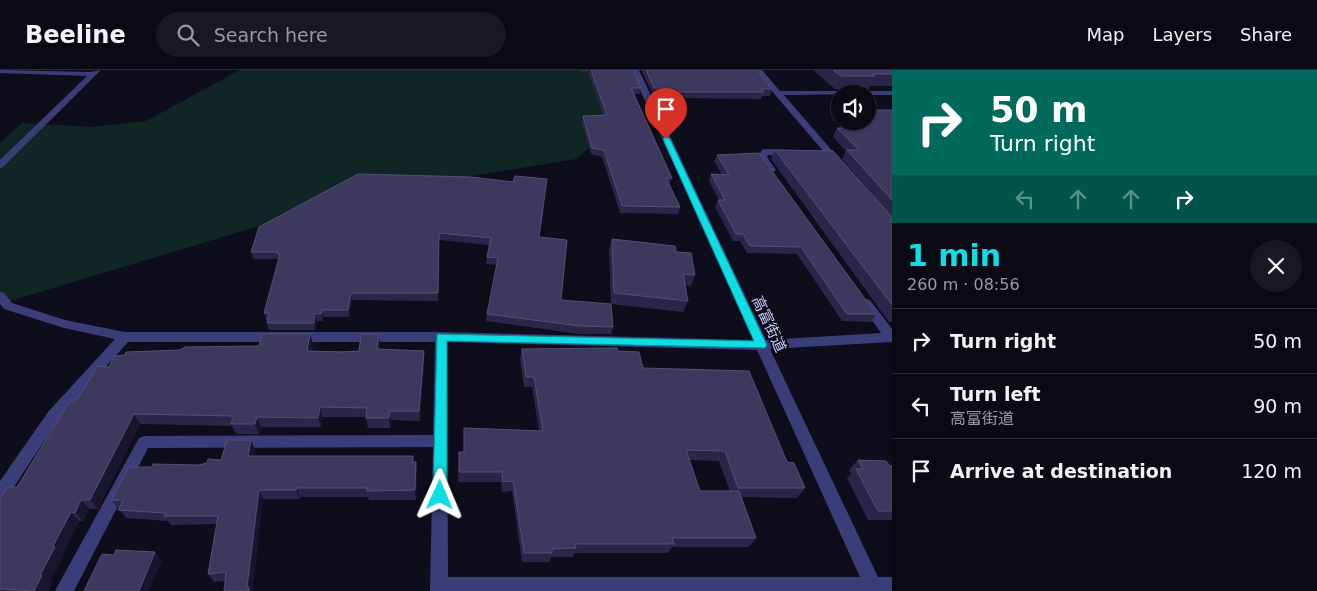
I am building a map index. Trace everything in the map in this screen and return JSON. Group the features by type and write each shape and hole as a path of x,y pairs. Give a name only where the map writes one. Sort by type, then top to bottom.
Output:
{"street":[{"name":"高富街道","path":"635,70 874,588"},
{"path":"758,70 844,170"},
{"path":"0,71 94,72"},
{"path":"0,165 94,72"},
{"path":"778,93 892,93"},
{"path":"779,181 762,157 765,152 832,156"},
{"path":"857,290 891,337"},
{"path":"0,296 8,306 64,324 125,337 441,337 761,345 891,337"},
{"path":"0,494 53,416 125,337"},
{"path":"441,337 439,588 874,588 892,586"},
{"path":"64,591 144,442 440,441"}],"green space":[{"path":"240,70 598,70 637,108 576,159 369,193 0,304 0,143 22,123 93,127 146,121"}],"building":[{"path":"591,70 634,70 641,88 631,88 672,178 666,178 680,207 622,206 604,150 592,148 583,116 607,115"},
{"path":"646,70 757,70 772,89 761,89 764,92 679,92 677,88 654,88"},
{"path":"833,70 892,70 892,74 841,76"},
{"path":"876,110 892,110 892,200 847,150 859,150 839,130 876,130"},
{"path":"775,150 833,151 892,217 892,220 889,220 892,223 892,305"},
{"path":"759,153 876,314 847,314 801,247 750,246 743,234 736,234 718,200 725,200 711,174 729,175 717,155"},
{"path":"358,174 471,177 513,182 515,176 547,179 539,237 567,240 561,300 611,304 613,327 580,326 487,314 498,258 487,257 491,238 439,233 438,293 351,293 348,310 322,310 321,314 315,313 314,323 267,323 269,313 264,313 280,254 278,252 251,252 259,227"},
{"path":"612,239 675,246 676,252 691,253 695,275 683,274 688,301 614,293"},
{"path":"262,334 310,334 307,351 342,352 359,351 361,334 379,334 377,349 424,351 419,411 390,411 389,418 366,418 367,408 320,407 318,418 257,417 255,424 231,424 234,416 134,414 90,500 81,500 75,513 71,512 53,546 55,547 34,591 0,589 0,499 8,487 17,487 69,402 75,402 98,366 109,367 114,356 125,355 126,352 180,350 185,347 259,346"},
{"path":"617,348 618,351 639,352 643,368 749,371 787,462 794,463 805,488 738,488 725,451 686,450 700,491 739,491 756,538 672,538 674,544 575,544 576,548 552,549 552,553 524,553 513,481 503,482 502,472 459,472 459,452 464,452 464,428 543,431 534,377 526,377 522,349"},
{"path":"227,440 251,440 248,456 413,456 413,462 416,462 415,490 367,491 367,488 297,488 296,490 259,490 247,587 249,587 249,591 224,591 226,572 208,574 218,516 164,516 166,513 118,510 123,500 111,500 129,467 152,467 153,464 199,465 207,463 208,459 221,460"},
{"path":"858,460 886,461 892,466 892,511 878,511 856,469 863,469"},
{"path":"116,550 155,552 139,591 84,591 102,554 114,555"}],"route":[{"path":"440,495 441,337 761,345 666,139"}]}
